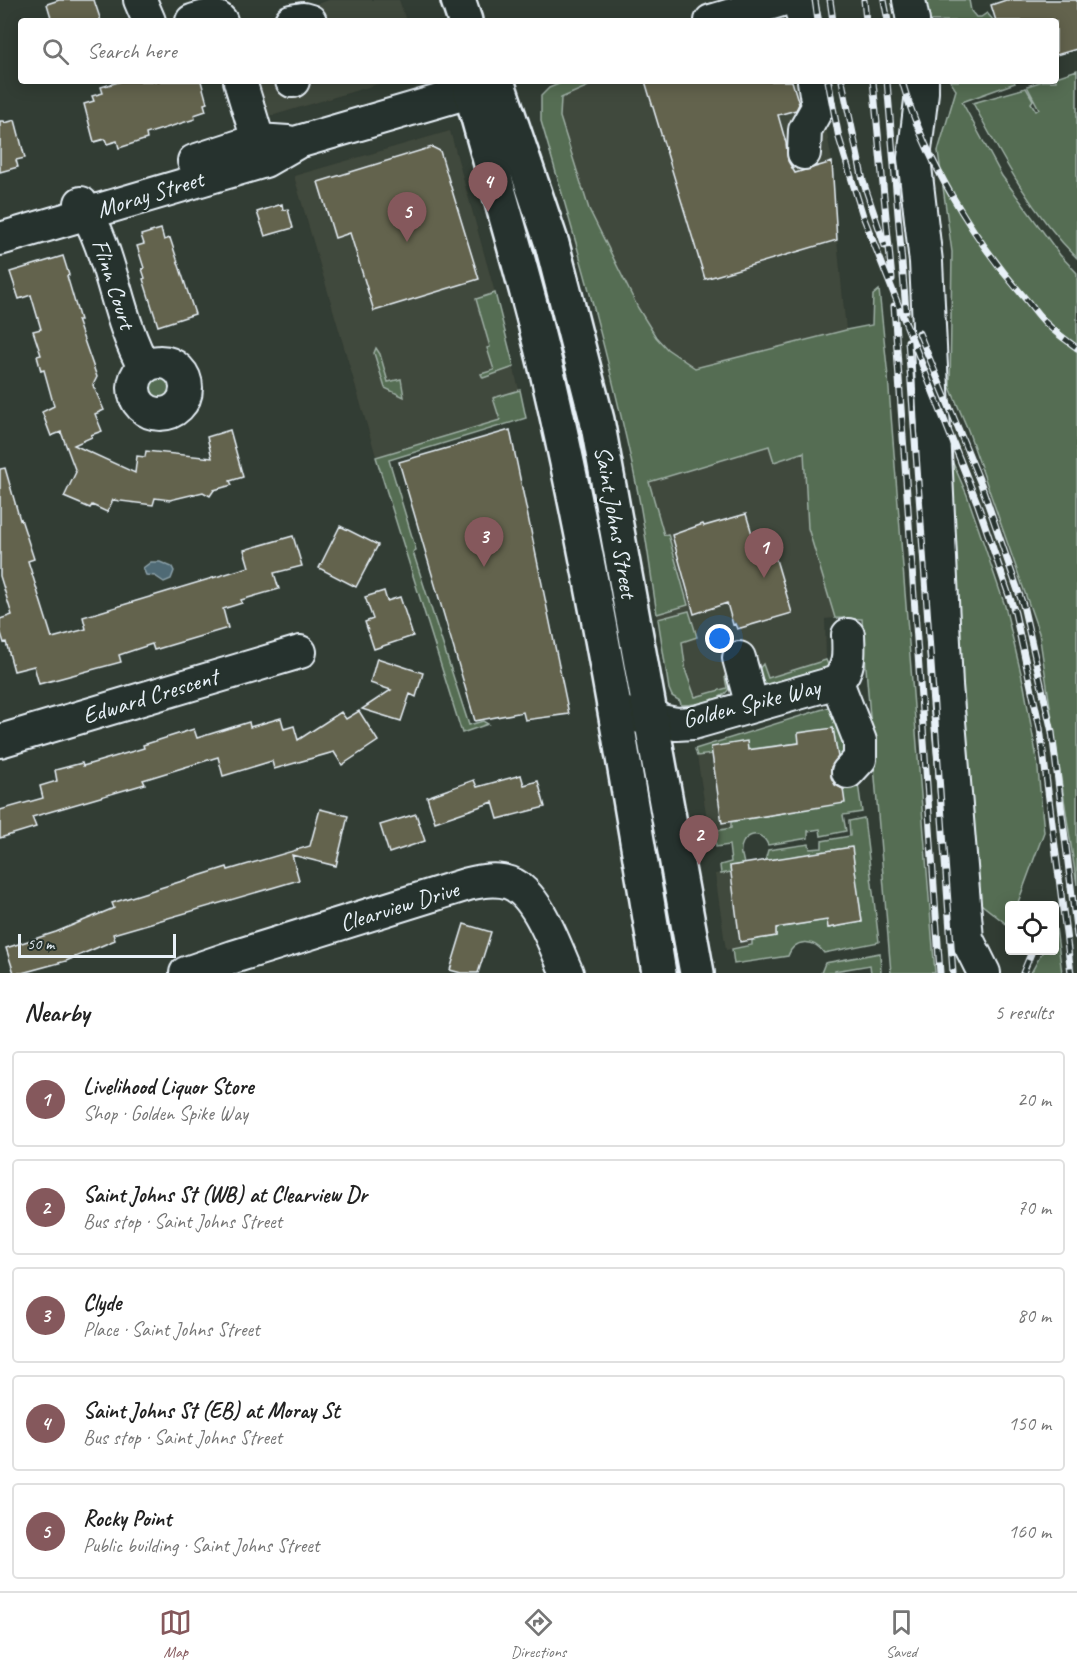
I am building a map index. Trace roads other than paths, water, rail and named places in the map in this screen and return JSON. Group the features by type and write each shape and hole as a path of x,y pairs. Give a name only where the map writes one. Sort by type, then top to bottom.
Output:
{"main road":[{"path":"458,0 464,18"},
{"name":"Saint Johns Street","path":"490,84 525,285 547,372 616,712 659,973"},
{"name":"Saint Johns Street","path":"490,84 552,244 597,420 697,973"}],"street":[{"path":"140,0 148,18"},
{"path":"721,18 782,0"},
{"path":"800,0 803,18"},
{"path":"909,0 912,18"},
{"path":"241,84 262,150"},
{"name":"Moray Street","path":"0,239 84,208 138,183 219,152 262,150 298,142 490,84"},
{"path":"804,153 805,130 818,107 814,84"},
{"path":"922,84 914,158 926,262 946,685 967,939 984,973"},
{"name":"Moray Street","path":"0,226 84,208"},
{"name":"Flinn Court","path":"84,208 98,233 132,340 144,367"},
{"name":"Golden Spike Way","path":"616,712 676,724 693,723 837,682 845,673 848,663 848,636"},
{"name":"Edward Crescent","path":"0,741 300,652"},
{"path":"739,658 752,706"},
{"path":"837,682 860,741 860,759 848,772"},
{"name":"Clearview Drive","path":"186,973 468,884 496,880 510,883 527,895 538,911 567,973"}],"water":[{"path":"151,562 160,562 172,567 174,571 171,579 164,582 155,576 146,575 143,568"}],"railway":[{"path":"815,0 818,18"},
{"path":"830,0 833,18"},
{"path":"864,0 866,18"},
{"path":"884,0 887,18"},
{"path":"829,84 839,138 863,216 978,505 1015,613 1040,728 1071,973"},
{"path":"843,84 863,181 885,246"},
{"path":"873,84 892,279"},
{"path":"887,84 906,311"},
{"path":"903,84 923,139 968,223 1005,274 1042,319 1077,348"},
{"path":"894,306 940,973"},
{"path":"919,333 981,484 1023,605 1052,732 1077,936"},
{"path":"908,341 953,973"},
{"path":"1023,973 1030,955"}],"place":[{"name":"Saint Johns St (EB) at Moray St","path":"488,212"},
{"name":"Rocky Point","path":"407,242"},
{"name":"Clyde","path":"484,567"},
{"name":"Livelihood Liquor Store","path":"764,578"},
{"name":"Saint Johns St (WB) at Clearview Dr","path":"699,865"}]}
